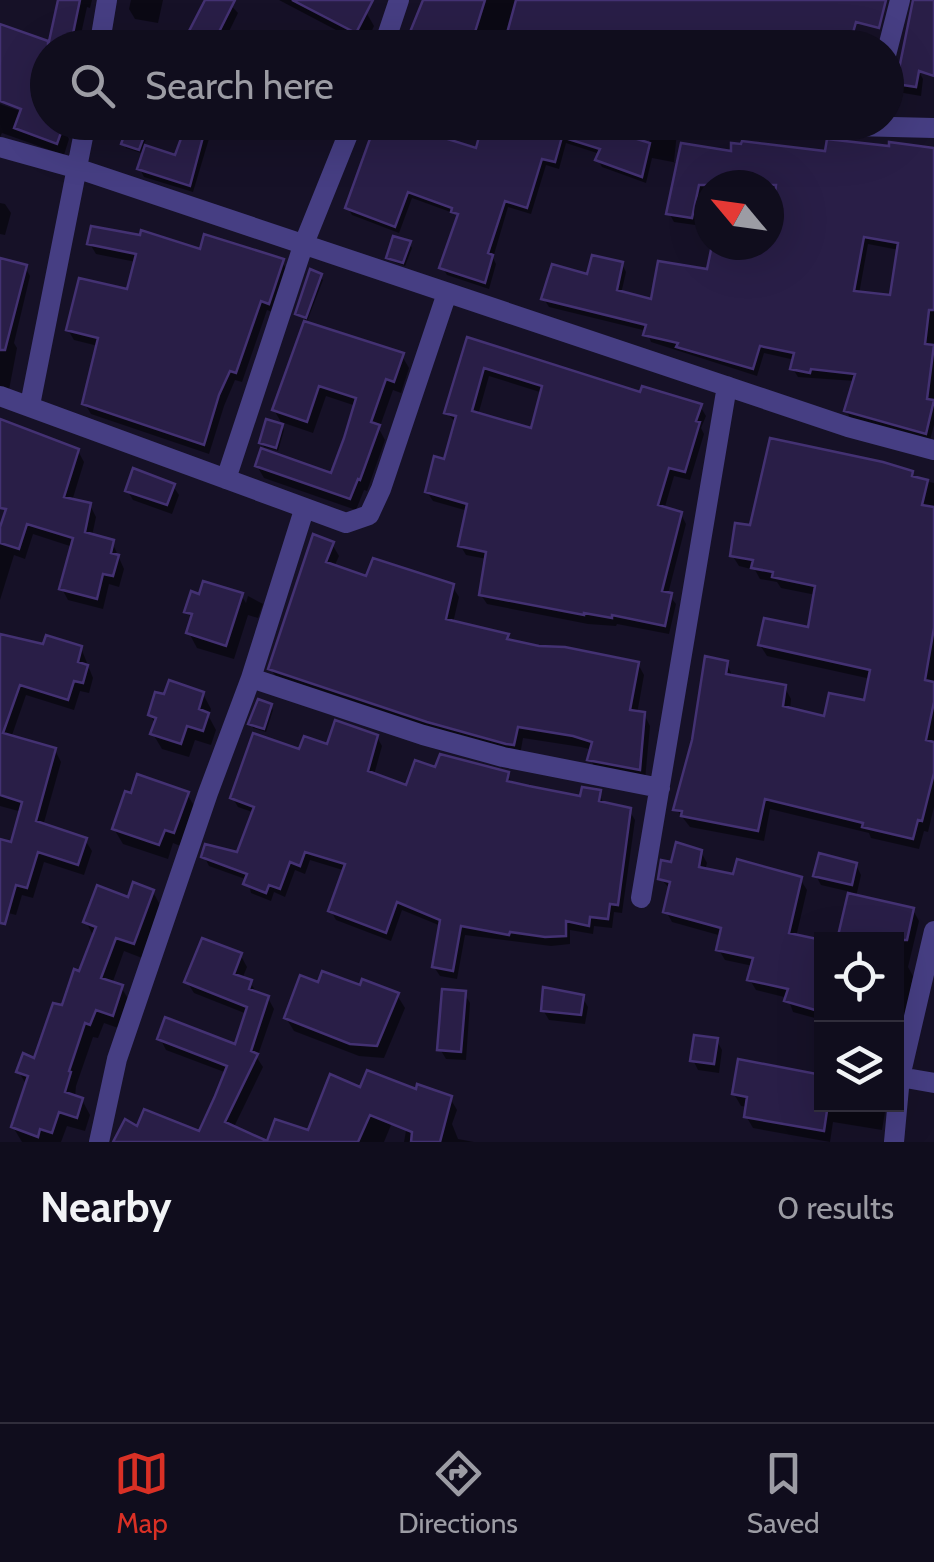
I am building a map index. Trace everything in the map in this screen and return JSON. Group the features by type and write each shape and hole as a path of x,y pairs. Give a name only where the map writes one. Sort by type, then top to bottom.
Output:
{"street":[{"path":"102,30 107,0"},
{"path":"392,30 398,0"},
{"path":"892,30 900,0"},
{"path":"904,126 934,128"},
{"path":"30,405 83,140"},
{"path":"226,479 303,246 345,140"},
{"path":"0,146 848,427 934,450"},
{"path":"0,396 346,523 369,515 381,489 447,293"},
{"path":"641,898 727,386"},
{"path":"98,1142 116,1059 251,678 304,510"},
{"path":"251,678 423,735 660,788"},
{"path":"904,1059 934,931"},
{"path":"904,1077 934,1083"},
{"path":"894,1142 897,1112"}],"building":[{"path":"58,0 80,0 74,30 51,30"},
{"path":"205,0 235,0 220,30 190,30"},
{"path":"292,0 373,0 358,30 350,30"},
{"path":"423,0 485,0 476,30 411,30"},
{"path":"516,0 886,0 879,28 856,22 854,30 508,30"},
{"path":"913,0 934,0 934,76 919,71 916,87 904,85 904,44"},
{"path":"0,24 30,35 30,134 14,128 21,109 0,101"},
{"path":"122,140 143,140 139,150 121,144"},
{"path":"180,140 202,140 190,186 137,169 145,145 175,155"},
{"path":"370,140 451,140 476,148 478,140 561,140 555,162 542,159 527,208 505,201 488,253 493,255 485,283 439,268 458,214 451,212 452,208 408,192 395,227 345,208"},
{"path":"572,140 650,143 642,177 595,160 600,149"},
{"path":"827,140 836,140 934,148 934,310 929,310 925,344 934,345 927,399 934,400 926,434 844,411 855,374 790,369 794,353 760,346 753,369 643,335 646,325 541,299 552,264 587,274 592,255 623,262 617,290 651,299 658,261 707,269 709,260 784,260 784,170 694,170 692,218 666,214 681,143 731,151 731,143 742,141 825,151","holes":["864,237 898,243 890,295 854,291"]},
{"path":"91,226 140,235 141,230 200,249 204,234 284,259 269,304 261,301 236,373 230,371 219,395 204,445 82,404 98,338 66,330 79,278 127,289 136,254 87,244"},
{"path":"393,236 411,241 403,263 386,258"},
{"path":"0,258 27,265 5,350 0,350"},
{"path":"310,269 322,274 306,318 295,314"},
{"path":"304,321 404,353 394,382 386,379 371,422 380,425 350,499 255,466 261,448 331,473 344,438 356,398 319,386 307,422 272,410"},
{"path":"467,337 640,392 642,386 702,404 685,472 669,468 658,505 682,512 662,591 672,593 665,626 479,595 486,552 458,546 467,504 425,492 434,456 444,459 456,416 444,413","holes":["484,368 542,386 531,428 472,411"]},
{"path":"0,419 79,449 64,497 91,503 85,532 114,540 111,553 119,555 113,576 103,574 97,599 59,589 73,538 27,524 19,549 0,543 6,509 0,508"},
{"path":"266,419 283,424 276,448 259,443"},
{"path":"770,438 883,462 928,480 922,505 934,507 934,628 925,680 934,682 934,702 926,740 934,742 934,773 922,821 918,820 913,839 765,799 758,831 681,816 682,811 673,810 692,740 705,656 728,661 726,674 786,685 783,706 824,716 829,693 864,700 870,670 758,645 764,618 808,627 815,586 772,577 773,572 751,568 753,560 730,556 735,523 750,525"},
{"path":"133,468 175,484 167,505 125,491"},
{"path":"313,534 334,542 326,562 366,576 373,558 454,584 446,619 509,634 507,639 639,662 630,710 645,712 640,770 587,760 592,742 573,736 518,727 514,745 506,744 268,669"},
{"path":"203,581 243,593 226,646 186,633 192,614 184,612 191,591 199,594"},
{"path":"0,634 43,644 46,635 82,646 78,662 88,665 83,683 74,681 68,700 20,685 3,733 56,748 36,821 87,838 78,865 38,852 27,888 16,885 5,924 0,923 0,839 11,842 22,802 0,795"},
{"path":"169,680 204,692 199,709 209,713 203,731 187,726 181,744 150,734 156,718 148,715 155,692 164,694"},
{"path":"258,699 272,704 264,729 248,724"},
{"path":"335,720 378,735 368,771 406,785 415,760 435,767 440,754 509,772 507,781 529,786 580,796 582,787 601,790 599,801 631,808 618,905 610,904 608,919 590,917 589,926 566,921 566,936 510,932 509,935 461,926 453,971 432,967 440,920 397,902 386,933 328,911 345,864 305,852 300,866 290,862 280,889 269,885 266,893 243,884 247,874 201,857 205,844 237,852 254,807 230,798 253,733 299,749 304,736 327,744"},
{"path":"137,774 189,792 174,833 165,830 159,845 112,829 125,791 131,793"},
{"path":"676,842 702,850 699,867 733,874 737,859 802,877 789,933 814,938 814,1010 784,1001 788,989 747,980 753,958 716,950 721,928 663,912 670,882 658,879 661,860 671,862"},
{"path":"819,853 857,863 852,885 813,876"},
{"path":"133,882 154,890 134,944 116,938 101,978 123,985 113,1016 96,1010 90,1025 85,1023 65,1092 83,1098 77,1118 59,1112 52,1133 40,1129 38,1137 11,1127 28,1076 16,1072 23,1053 34,1058 53,1003 62,1005 74,969 79,971 96,927 83,922 97,885 128,897"},
{"path":"848,893 914,908 907,940 904,932 839,932"},
{"path":"202,938 242,953 234,974 252,980 249,989 269,996 251,1051 258,1054 225,1122 267,1141 275,1119 308,1130 330,1074 360,1087 367,1070 416,1089 417,1084 452,1096 440,1142 411,1142 412,1132 370,1115 358,1142 113,1142 125,1119 137,1126 144,1109 199,1131 215,1096 227,1066 157,1039 165,1017 235,1044 247,1007 184,982"},
{"path":"322,971 360,985 362,979 399,993 377,1046 350,1044 284,1018 300,975 318,982"},
{"path":"543,987 584,995 581,1015 541,1011"},
{"path":"442,989 466,991 461,1052 437,1050"},
{"path":"694,1035 718,1038 714,1064 690,1061"},
{"path":"738,1059 814,1073 814,1112 827,1112 824,1131 744,1117 747,1097 732,1094"}]}
